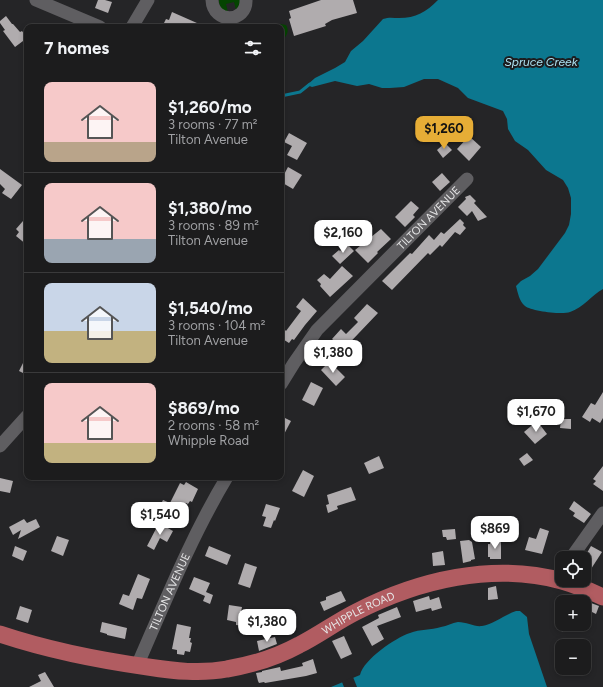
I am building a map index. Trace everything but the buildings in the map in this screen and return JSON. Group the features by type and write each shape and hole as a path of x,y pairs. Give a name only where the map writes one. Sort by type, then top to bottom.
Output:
{"main road":[{"name":"WHIPPLE ROAD","path":"0,634 58,651 96,659 137,666 199,672 215,671 239,667 265,659 299,645 354,613 387,597 423,585 475,574 503,573 555,578"},
{"name":"WHIPPLE ROAD","path":"580,587 603,597"}],"street":[{"path":"36,0 93,24"},
{"path":"134,24 148,0"},
{"path":"212,0 215,10 221,16 228,18 241,14 246,0"},
{"name":"TILTON AVENUE","path":"284,379 317,330 467,179"},
{"path":"0,446 24,419"},
{"name":"TILTON AVENUE","path":"137,666 183,561 202,522 225,480"},
{"path":"576,551 603,513"}],"green space":[{"path":"219,0 240,0 240,3 236,10 234,2 226,4 228,12 221,8"},
{"path":"284,25 286,25 288,30 284,39"}],"water":[{"name":"Spruce Creek","path":"438,0 603,0 603,289 575,310 560,313 528,308 521,302 519,297 516,286 538,269 565,233 569,225 571,214 571,198 568,188 563,180 546,170 528,150 515,141 508,129 507,119 503,111 468,98 458,88 438,79 424,79 404,87 390,88 382,88 369,84 357,86 335,81 312,87 307,85 315,78 345,62 351,51 363,41 383,19 405,18 420,14"},
{"path":"516,611 520,611 527,617 529,634 547,687 331,687 360,675 367,662 396,639 414,632 458,622 482,626"}],"pier":[{"path":"358,674 353,677 357,687 344,687 342,682"}],"waterway":[{"path":"284,95 300,92 310,84"}]}
